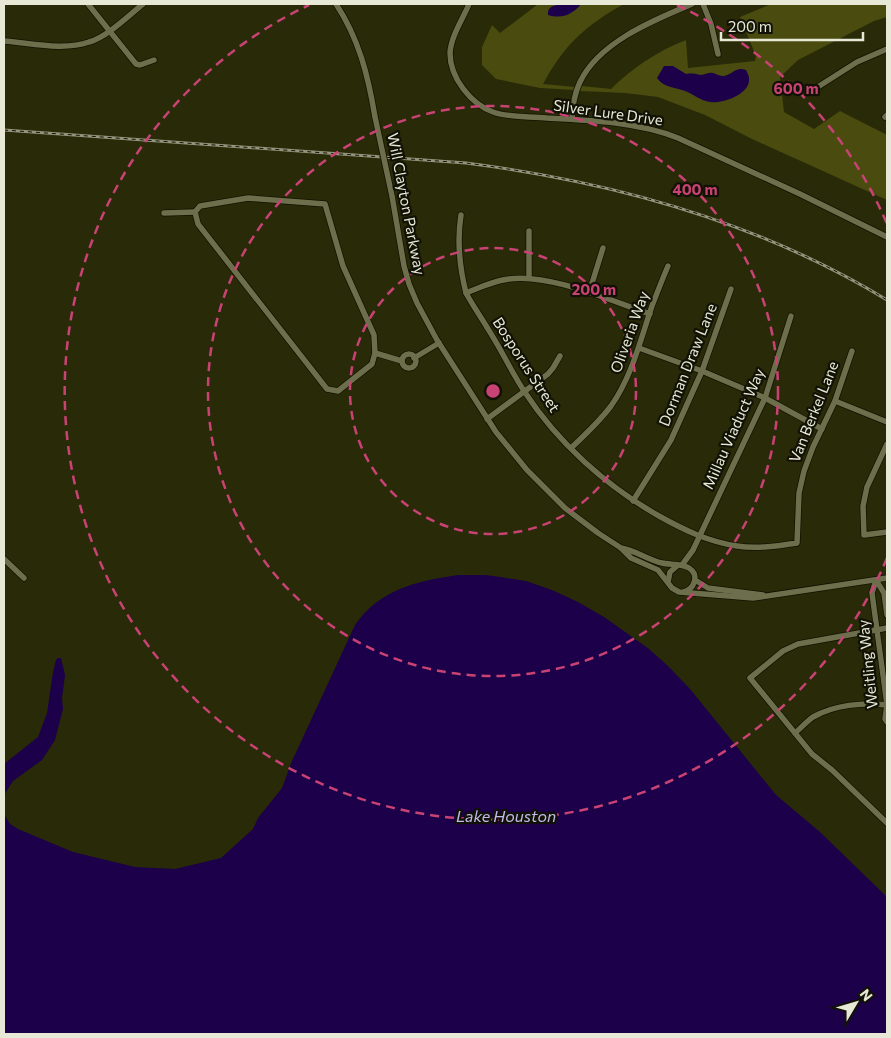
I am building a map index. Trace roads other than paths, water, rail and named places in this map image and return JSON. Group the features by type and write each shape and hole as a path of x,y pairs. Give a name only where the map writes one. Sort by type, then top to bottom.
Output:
{"street":[{"path":"88,4 136,64 140,65 154,60"},
{"path":"4,41 65,46 90,42 110,30 143,4"},
{"name":"Will Clayton Parkway","path":"336,4 354,35 370,83 375,117 409,284 423,315 439,343 487,419 509,449 544,488 581,521 621,548 654,561 681,566"},
{"name":"Silver Lure Drive","path":"469,4 454,38 450,54 456,76 469,95 486,109 501,114 572,119 647,128 668,134 800,194 887,238"},
{"path":"572,119 578,88 585,73 596,59 632,33 692,4"},
{"path":"703,4 712,24 718,54"},
{"path":"813,90 857,62 887,49"},
{"path":"164,213 195,212 200,206 248,198 325,204 343,266 374,335 376,353 372,364 338,391 327,389 198,224 195,212"},
{"name":"Bosporus Street","path":"461,215 458,230 466,293 525,392 548,423 571,448 596,472 633,501 676,526 699,536 719,543 739,546 777,546 797,543"},
{"path":"529,232 529,278"},
{"path":"589,293 603,248"},
{"name":"Oliveria Way","path":"571,448 592,430 623,386 639,348 668,266"},
{"path":"466,293 493,282 529,278 548,281 589,293 650,314"},
{"name":"Dorman Draw Lane","path":"633,501 671,440 702,371 731,289"},
{"name":"Millau Viaduct Way","path":"681,566 693,550 765,398 791,316"},
{"path":"414,358 439,343"},
{"path":"639,348 702,371 765,398 822,428"},
{"name":"Van Berkel Lane","path":"797,543 798,503 801,481 808,458 835,401 852,350"},
{"path":"376,353 402,361 405,367 412,367 415,362 414,358"},
{"path":"402,361 403,357 407,355 411,355 414,358"},
{"path":"487,419 525,392 554,368 560,356"},
{"path":"835,401 887,422"},
{"path":"887,444 870,480 865,496 863,515 864,535 887,532"},
{"name":"Will Clayton Parkway","path":"621,548 625,554 636,561 658,570 668,582"},
{"name":"Millau Viaduct Way","path":"691,570 693,550"},
{"path":"4,559 24,578"},
{"path":"766,595 708,588 695,580 691,570 681,566 670,572 668,582 676,591 753,598 887,578"},
{"path":"684,592 691,589 695,580"},
{"name":"Weitling Way","path":"876,580 884,593 887,615"},
{"name":"Weitling Way","path":"876,580 872,593 887,705 885,719 887,722"},
{"path":"887,628 798,644 782,651 750,678 812,754 832,770 887,823"},
{"path":"795,733 812,718 828,710 857,704 887,705"}],"water":[{"path":"581,4 574,11 566,15 558,17 548,15 553,6"},
{"path":"664,66 673,66 686,74 701,75 712,73 721,76 743,69 746,70 749,78 748,84 746,89 729,100 707,101 660,81 657,78"},
{"name":"Lake Houston","path":"458,575 486,575 526,581 552,590 604,617 649,649 690,689 776,795 820,832 887,897 887,1034 4,1034 4,814 10,824 18,829 73,852 135,867 175,869 221,858 253,829 258,818 282,788 292,761 355,625 365,613 388,595 401,589 428,580"},
{"path":"58,658 61,658 65,675 62,698 63,709 55,740 42,760 13,781 4,795 4,764 38,737 47,713 53,672"}],"railway":[{"path":"4,130 466,163 576,181 684,209 737,227 788,248 838,272 887,300"}]}
